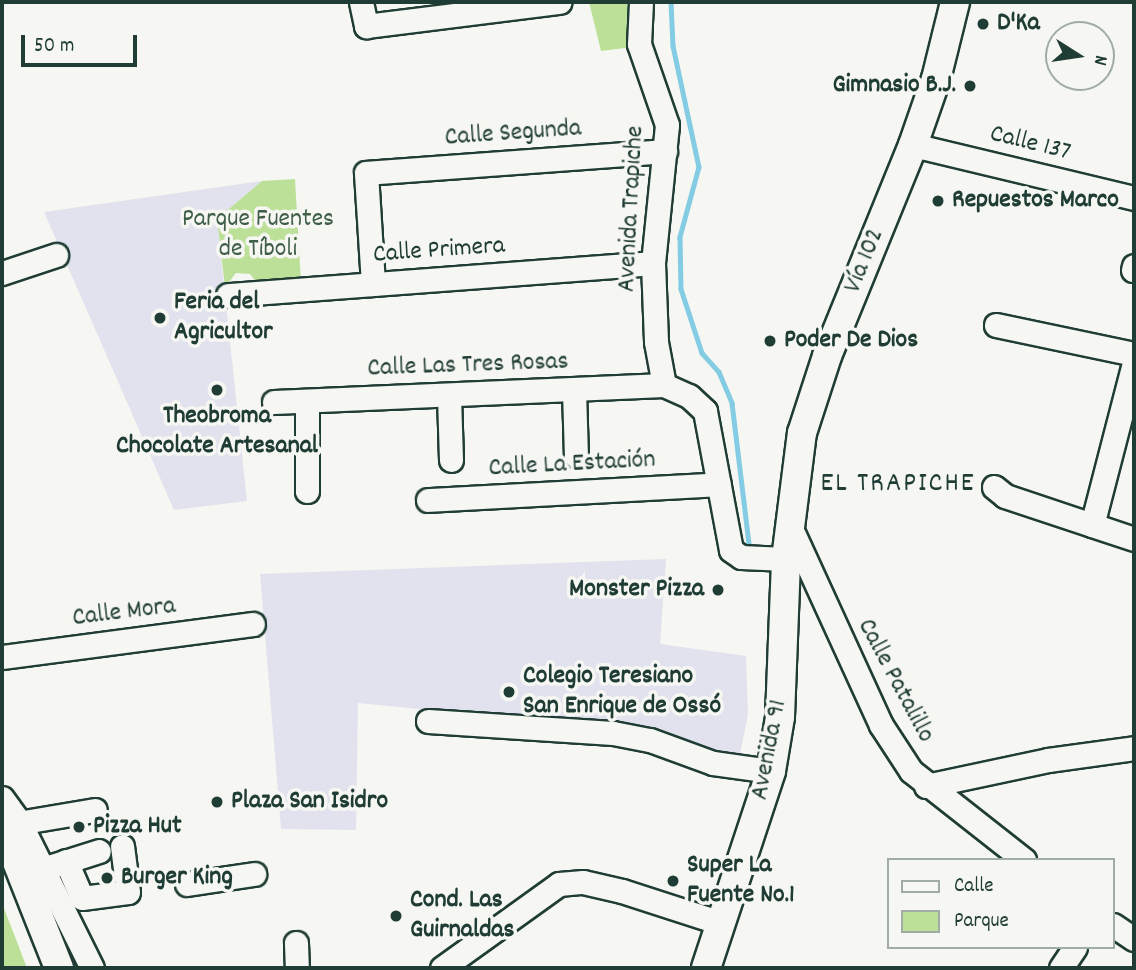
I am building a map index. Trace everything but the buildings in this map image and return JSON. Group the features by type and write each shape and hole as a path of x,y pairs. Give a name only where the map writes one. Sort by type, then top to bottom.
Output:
{"main road":[{"name":"Vía 102","path":"789,524 802,433 827,356 913,145 936,79 955,2"},
{"path":"795,558 797,472"},
{"name":"Avenida 91","path":"706,968 771,771 780,717 795,558 789,524"},
{"path":"6,817 59,968"},
{"path":"24,871 41,968"}],"street":[{"path":"361,2 366,26 560,2"},
{"name":"Avenida Trapiche","path":"642,2 639,44 667,125 653,263 656,342 664,385"},
{"name":"Calle 137","path":"913,145 1134,198"},
{"name":"Calle Segunda","path":"373,284 366,173 665,151"},
{"path":"2,273 55,255"},
{"name":"Calle Primera","path":"228,295 653,263"},
{"path":"996,325 1134,355"},
{"path":"1092,525 1134,363"},
{"path":"664,385 689,396 705,411 731,550 741,557 795,558"},
{"name":"Calle Las Tres Rosas","path":"274,402 664,385"},
{"path":"573,390 576,456"},
{"path":"449,396 451,460"},
{"path":"307,401 307,491"},
{"name":"Calle La Estación","path":"428,500 719,484"},
{"path":"995,487 1005,496 1134,539"},
{"name":"Calle Patalillo","path":"795,558 881,725 926,786 1021,858"},
{"name":"Calle Mora","path":"2,657 253,624"},
{"path":"428,721 613,733 650,740 713,763 771,771"},
{"path":"926,786 1048,760 1134,748"},
{"path":"6,817 95,810"},
{"path":"66,861 82,898 128,892 122,846"},
{"path":"92,968 24,871 99,851"},
{"path":"187,884 254,874"},
{"path":"442,968 559,884 583,882 622,891 721,923"},
{"path":"1115,926 1134,939"},
{"path":"296,943 297,968"},
{"path":"1060,968 1074,949"}],"shaded area":[{"name":"Feria del Agricultor","path":"262,181 217,219 247,501 174,510 44,212"},
{"name":"Colegio Teresiano San Enrique de Ossó","path":"666,559 660,644 746,656 748,714 740,754 499,717 358,703 356,830 281,829 260,574"}],"green space":[{"path":"589,2 633,2 633,47 601,51"},
{"name":"Parque Fuentes de Tíboli","path":"295,179 301,282 257,283 250,274 236,273 225,287 217,219 262,181"},
{"path":"2,903 27,968 2,968"}],"waterway":[{"path":"671,2 673,46 699,167 680,237 681,289 702,353 719,372 732,403 749,543"}],"place":[{"name":"D'Ka","path":"983,24"},
{"name":"Gimnasio B.J.","path":"970,86"},
{"name":"Repuestos Marco","path":"938,201"},
{"name":"Feria del Agricultor","path":"160,318"},
{"name":"Poder De Dios","path":"770,341"},
{"name":"Theobroma Chocolate Artesanal","path":"217,390"},
{"name":"Monster Pizza","path":"718,590"},
{"name":"Colegio Teresiano San Enrique de Ossó","path":"509,692"},
{"name":"Plaza San Isidro","path":"217,802"},
{"name":"Pizza Hut","path":"79,827"},
{"name":"Burger King","path":"107,878"},
{"name":"Super La Fuente No.1","path":"673,881"},
{"name":"Cond. Las Guirnaldas","path":"396,916"}],"district":[{"name":"EL TRAPICHE","path":"898,485"}]}
